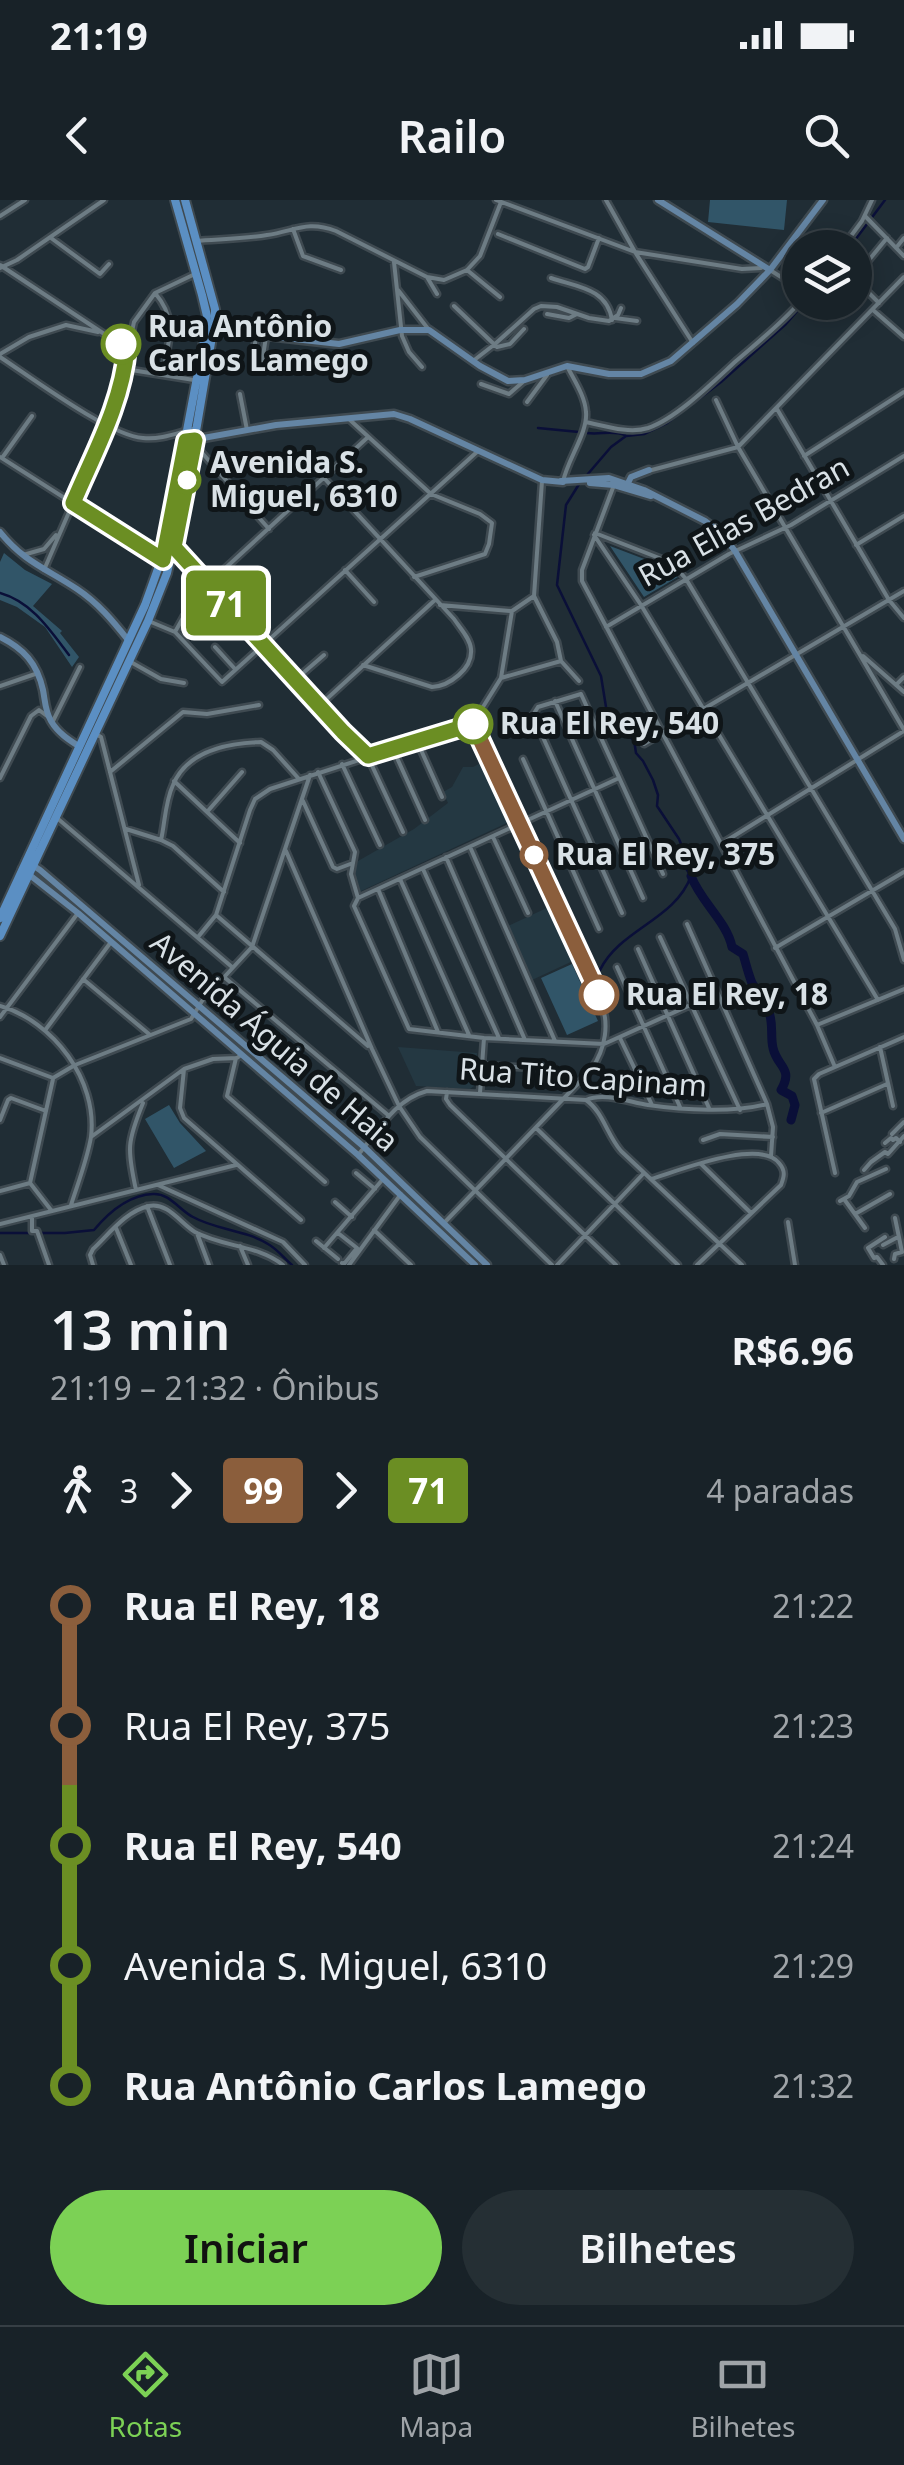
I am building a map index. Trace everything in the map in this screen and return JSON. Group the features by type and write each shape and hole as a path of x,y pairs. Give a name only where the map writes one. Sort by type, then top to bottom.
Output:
{"main road":[{"path":"174,200 215,310 193,428"},
{"path":"0,936 83,748 148,621 174,547 207,316 195,274 185,200"},
{"path":"0,918 55,817 145,606 163,560 192,442"},
{"path":"128,640 130,659"}],"street":[{"path":"0,216 26,200"},
{"path":"104,200 1,267 127,348"},
{"path":"606,200 693,343"},
{"path":"658,200 782,278"},
{"path":"481,384 509,394 525,380 567,366 609,374 641,374 671,361 738,304 823,200"},
{"path":"854,230 872,200"},
{"path":"190,241 252,237 310,225 330,228 394,262 444,280 467,270 480,256 498,201 635,252 742,269 768,269"},
{"path":"864,216 904,256"},
{"path":"293,229 304,256 341,270"},
{"path":"498,234 585,269 599,238"},
{"path":"51,238 100,274 109,264"},
{"path":"872,257 887,238"},
{"path":"896,248 904,238"},
{"path":"394,262 400,330 404,344 422,367"},
{"path":"467,270 500,297"},
{"path":"44,570 117,401 134,322 155,294 195,274"},
{"path":"427,277 437,294"},
{"path":"550,278 601,296 614,319"},
{"path":"614,482 738,447 904,278"},
{"path":"898,284 904,289"},
{"path":"395,286 428,330 500,378 525,380"},
{"path":"155,294 171,323 162,371"},
{"path":"872,296 879,303"},
{"path":"454,306 495,344 510,344 524,330"},
{"path":"473,361 537,307 551,306 602,321 637,321"},
{"path":"614,319 620,308"},
{"path":"873,310 904,337"},
{"path":"547,314 569,318 576,314"},
{"path":"66,326 76,315"},
{"path":"586,422 632,430 656,424 701,393 782,320"},
{"path":"104,334 66,326 30,337 0,356 106,426 138,438 193,428"},
{"path":"214,330 339,344 400,330 428,330"},
{"path":"253,361 256,335"},
{"path":"262,362 266,336"},
{"path":"562,481 587,413 567,366"},
{"path":"125,369 196,381"},
{"path":"527,402 548,370"},
{"path":"804,456 904,392"},
{"path":"240,394 247,430"},
{"path":"716,400 738,447 904,731 720,844"},
{"path":"776,408 889,600 904,618"},
{"path":"269,529 192,442 286,424 401,415 542,480 629,484 705,521 722,534 904,838"},
{"path":"32,416 1,457 163,560"},
{"path":"348,418 430,494 492,523 485,554 414,577"},
{"path":"208,584 368,437"},
{"path":"148,621 175,632 222,682 478,451"},
{"name":"Rua Elias Bedran","path":"606,627 735,551 786,528 904,456"},
{"path":"629,484 631,477 649,470"},
{"path":"324,478 465,634 471,650 470,660 456,677 445,685 432,687 364,666"},
{"path":"542,480 534,596 557,642 561,660 579,681"},
{"path":"614,482 652,496"},
{"path":"614,482 581,575 836,1068"},
{"path":"856,545 904,516"},
{"path":"21,555 44,550 62,528"},
{"path":"0,532 21,555 96,604 128,640"},
{"path":"594,534 672,563 686,579 895,929 904,960"},
{"path":"594,534 642,605 878,1000"},
{"path":"174,547 368,756 402,832"},
{"path":"345,570 374,602"},
{"path":"175,632 184,616 213,589"},
{"path":"644,744 904,591"},
{"path":"319,706 437,602 512,611 534,596"},
{"path":"198,937 216,915 255,799 318,772 473,723 501,678 512,611"},
{"path":"0,637 26,653 38,673 50,720"},
{"path":"214,646 236,671"},
{"path":"859,653 904,692"},
{"path":"295,680 324,655"},
{"path":"130,659 169,682 184,682"},
{"path":"501,678 561,660"},
{"path":"50,720 80,666"},
{"path":"0,686 38,673"},
{"path":"896,685 904,677"},
{"path":"622,914 533,715 536,709 579,693 662,874"},
{"path":"555,701 643,898"},
{"path":"110,772 183,712 206,714 259,706"},
{"path":"0,778 31,716 40,710 61,733 83,748"},
{"path":"441,1226 591,1070 604,1044 606,1022 600,999 473,723"},
{"path":"94,733 101,737 140,888"},
{"path":"417,741 442,796"},
{"path":"161,840 174,781 202,753 256,742 267,745 299,779"},
{"path":"394,748 425,820"},
{"path":"524,758 599,928"},
{"path":"342,764 380,846"},
{"path":"207,812 242,772"},
{"path":"318,772 355,852 351,878 358,898"},
{"path":"51,1210 30,1182 53,1078 75,1065 191,1019 198,1011 202,1001 252,947 310,775"},
{"path":"618,778 358,898 354,906 406,1026 484,1038 604,1044 717,993"},
{"path":"174,781 240,844"},
{"path":"303,801 333,867 353,863"},
{"path":"55,817 232,968"},
{"path":"126,830 161,840 183,854 224,892"},
{"path":"493,837 528,913"},
{"path":"470,847 555,1042"},
{"path":"286,850 399,1106 420,1137 555,1265 644,1173"},
{"path":"446,857 525,1040"},
{"name":"Avenida Águia de Haia","path":"28,868 111,942 198,1011 239,1056 441,1226"},
{"name":"Avenida Águia de Haia","path":"28,868 364,1148 482,1264"},
{"path":"422,868 498,1038"},
{"path":"775,948 904,872"},
{"path":"400,879 469,1035"},
{"path":"378,889 438,1032"},
{"path":"0,1017 78,913"},
{"path":"216,915 372,1049"},
{"path":"687,924 767,1104 774,1137 771,1156"},
{"path":"660,937 740,1110"},
{"path":"46,1029 111,942"},
{"path":"638,950 709,1108"},
{"path":"618,967 680,1106"},
{"path":"224,976 388,1115"},
{"path":"83,979 150,1034"},
{"path":"817,1025 904,989"},
{"path":"0,1006 46,1029 75,1065 88,1103 91,1137 70,1205"},
{"path":"835,1173 814,1079 904,1037"},
{"path":"480,1094 484,1038"},
{"path":"620,1038 652,1106"},
{"path":"880,1048 893,1106"},
{"path":"91,1137 184,1068 239,1056 227,1096 325,1182"},
{"path":"0,1058 53,1078"},
{"path":"482,1064 548,1069"},
{"path":"184,1068 180,1112 184,1118 301,1220"},
{"path":"821,1113 888,1084"},
{"name":"Rua Tito Capinam","path":"399,1106 421,1092 586,1100 598,1096 652,1106 740,1110 767,1104"},
{"path":"446,1092 450,1106 616,1265"},
{"path":"0,1120 11,1098 46,1111"},
{"path":"136,1190 129,1148 144,1099"},
{"path":"586,1100 598,1112 616,1145 742,1265"},
{"path":"358,1155 399,1106"},
{"path":"892,1134 904,1122"},
{"path":"536,1128 678,1265"},
{"path":"703,1140 720,1134 774,1137"},
{"path":"886,1143 891,1138 902,1139"},
{"path":"864,1170 902,1139"},
{"path":"651,1179 748,1154 771,1156 781,1166 784,1180 697,1265"},
{"path":"0,1224 236,1164"},
{"path":"701,1164 752,1213"},
{"path":"866,1228 842,1200 857,1182 886,1169"},
{"path":"356,1172 375,1189"},
{"path":"324,1248 384,1178"},
{"path":"0,1191 30,1182"},
{"path":"158,1185 283,1242 304,1265"},
{"path":"343,1262 401,1194"},
{"path":"855,1214 890,1194"},
{"path":"335,1202 352,1216"},
{"path":"147,1206 170,1265"},
{"path":"94,1265 90,1255 93,1248 133,1213 147,1206 167,1210 197,1233 265,1254 283,1265"},
{"path":"32,1216 32,1231 38,1235 49,1265"},
{"path":"894,1259 895,1254 902,1252 895,1218"},
{"path":"788,1222 795,1265"},
{"path":"116,1227 131,1265"},
{"path":"374,1230 411,1265"},
{"path":"197,1233 209,1265"},
{"path":"338,1233 356,1248 343,1262"},
{"path":"883,1245 898,1237"},
{"path":"883,1265 868,1248 885,1238"},
{"path":"316,1241 343,1262"},
{"path":"240,1246 248,1265"},
{"path":"0,1256 4,1265"}],"shaded area":[{"path":"710,200 787,200 784,230 708,222"},
{"path":"610,546 668,568 678,577 644,597"},
{"path":"4,553 52,584 33,606 62,631 79,657 72,667 45,627 0,600 0,562"},
{"path":"485,761 509,822 359,892 352,878 358,861 414,829 448,803 443,792 452,787 463,767"},
{"path":"551,906 575,960 532,980 508,926"},
{"path":"572,964 598,1021 567,1035 541,978"},
{"path":"398,1047 477,1053 474,1086 416,1086"},
{"path":"169,1105 206,1151 174,1168 145,1119"}],"waterway":[{"path":"862,230 885,200"},
{"path":"587,475 611,447 626,436 644,434 667,423 721,382 789,320"},
{"path":"538,428 579,432"},
{"path":"587,433 625,435"},
{"path":"581,481 566,505 557,585 601,676 606,707 612,719 634,740 636,753 653,780 657,806 679,839 683,864 691,876 673,903 620,944 600,970"},
{"path":"0,593 31,610 69,655"},
{"path":"691,876 732,947 743,954 752,983 770,1014 773,1048 786,1077 781,1090 792,1096 795,1105 791,1120"},
{"path":"0,1233 94,1230 127,1201 159,1194 202,1221 259,1239 292,1265"}],"bus line":[{"name":"71","path":"121,344 127,348 117,401 73,503 163,560 186,441 195,440 174,547 343,732 368,756 473,724"},
{"name":"99","path":"473,724 599,995"}],"place":[{"name":"Rua Antônio Carlos Lamego","path":"121,344"},
{"name":"Avenida S. Miguel, 6310","path":"187,480"},
{"name":"Rua El Rey, 540","path":"473,724"},
{"name":"Rua El Rey, 375","path":"534,855"},
{"name":"Rua El Rey, 18","path":"599,995"}]}
